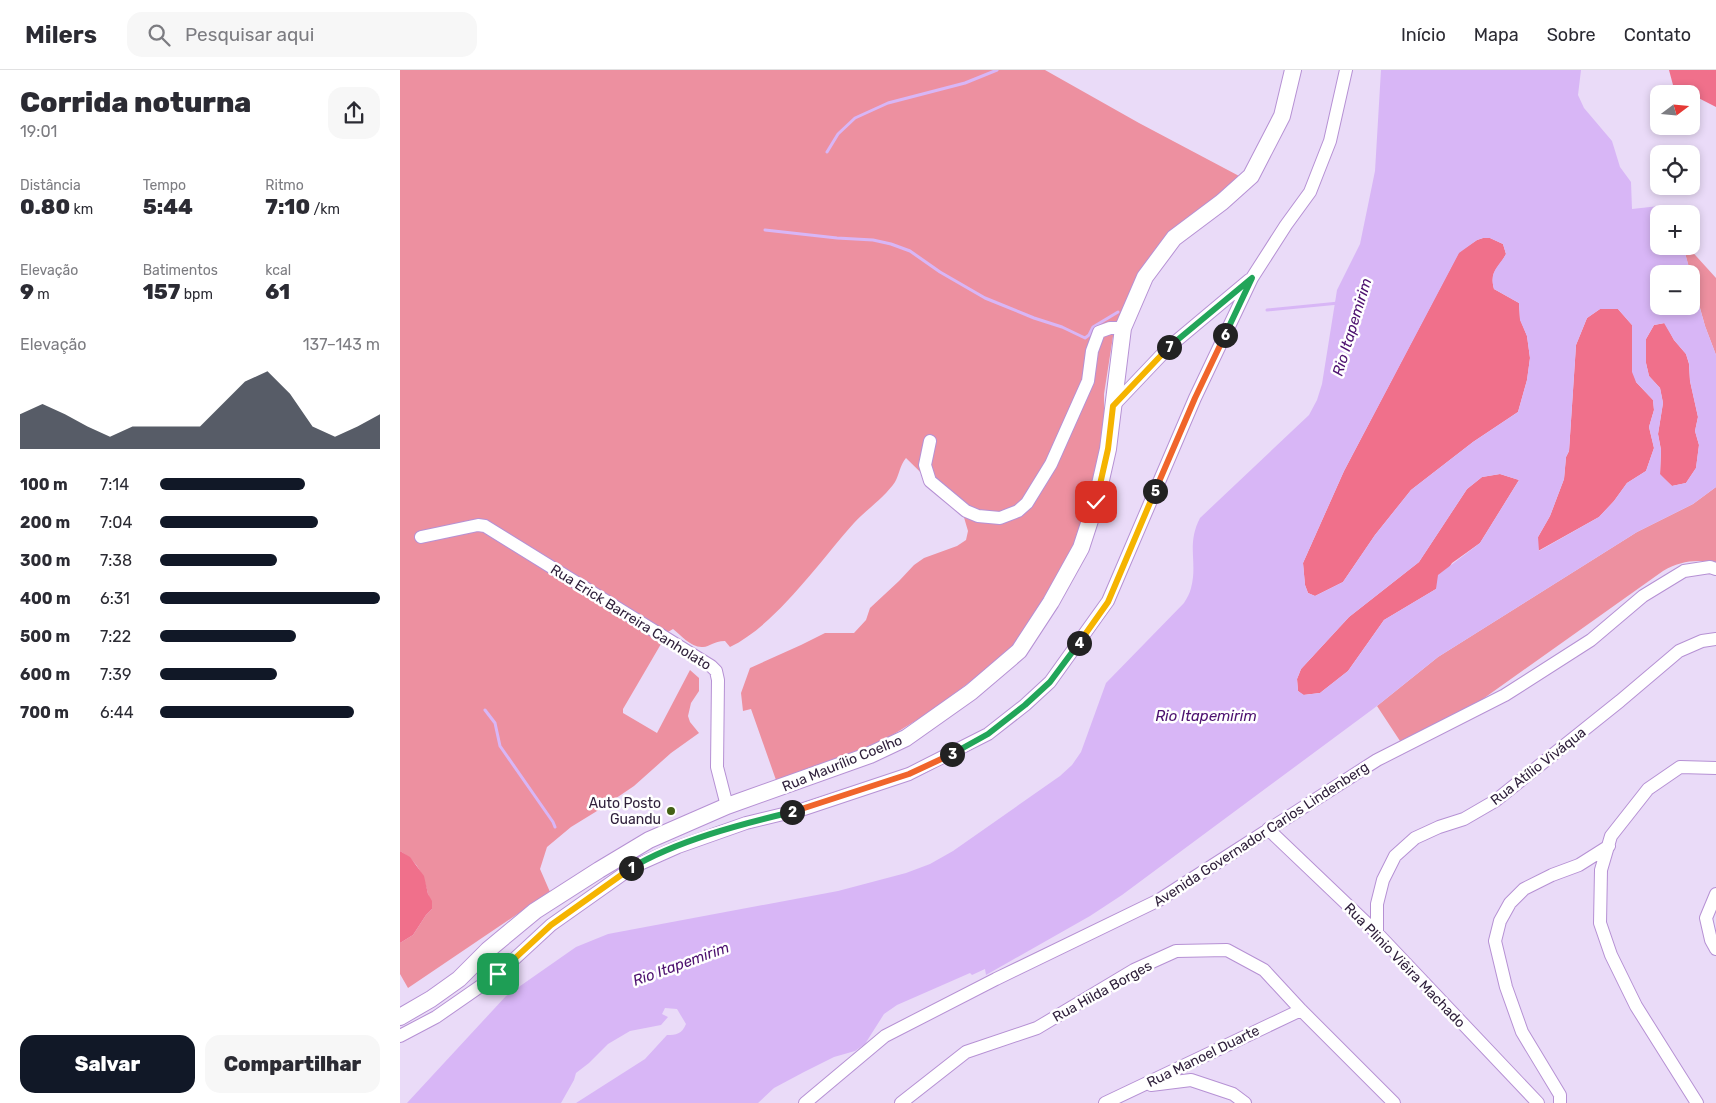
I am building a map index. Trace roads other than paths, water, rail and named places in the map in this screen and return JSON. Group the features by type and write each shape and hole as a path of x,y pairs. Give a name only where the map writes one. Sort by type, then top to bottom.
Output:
{"main road":[{"name":"Rua Maurílio Coelho","path":"400,1018 459,979 488,950 535,911 649,840 728,806 870,755 906,738 971,692 1019,651 1051,602 1081,548 1098,493 1108,449 1123,328 1145,277 1174,238 1222,202 1251,176 1282,116 1293,70"}],"street":[{"path":"400,1036 436,1017 498,974 551,925 633,867 678,846 746,823 804,809 909,774 988,734 1025,705 1050,682 1108,602 1195,398 1252,278 1310,192 1330,142 1346,70"},
{"path":"1113,406 1169,347 1252,278"},
{"path":"930,441 925,465 930,481 966,511 978,516 1000,518 1018,511 1028,503 1051,464 1088,381 1092,351 1099,332 1110,328 1123,328"},
{"name":"Rua Erick Barreira Canholato","path":"421,537 478,525 485,526 711,666 716,671 718,680 717,767 728,806"},
{"name":"Avenida Governador Carlos Lindenberg","path":"805,1103 884,1036 1159,900 1377,760 1505,695 1591,640 1643,596 1684,571 1710,567 1716,569"},
{"name":"Rua Atílio Viváqua","path":"1377,933 1377,904 1384,880 1395,856 1416,838 1439,827 1464,819 1495,801 1679,650 1702,641 1716,639"},
{"path":"1697,1103 1636,1006 1611,955 1600,923 1602,870 1612,836 1648,789 1680,767 1716,768"},
{"name":"Rua Plinio Viêira Machado","path":"1268,830 1377,933 1538,1103"},
{"path":"1560,1103 1560,1095 1522,1032 1506,987 1495,941 1500,921 1510,903 1524,889 1578,865 1609,846"},
{"path":"1716,894 1706,918 1711,940 1716,949"},
{"name":"Rua Hilda Borges","path":"901,1103 966,1052 1037,1028 1134,970 1176,951 1227,950 1264,970 1301,1010"},
{"path":"1301,1010 1394,1103"},
{"name":"Rua Manoel Duarte","path":"1105,1103 1301,1010"},
{"path":"1141,1087 1191,1080 1233,1094 1245,1103"}],"water":[{"name":"Rio Itapemirim","path":"1381,70 1581,70 1578,95 1584,108 1612,141 1620,167 1631,182 1632,209 1650,207 1650,255 1686,255 1688,265 1650,265 1650,315 1700,315 1700,308 1716,355 1716,487 1693,504 1637,532 1438,657 1377,706 1122,895 1090,916 986,975 985,969 972,975 970,973 897,1005 884,1014 865,1044 855,1051 834,1057 774,1088 758,1103 576,1103 645,1059 667,1035 676,1034 683,1030 686,1024 677,1009 665,1008 662,1014 668,1017 661,1025 630,1031 608,1044 576,1073 561,1103 407,1103 506,996 576,947 608,934 838,891 906,873 930,864 953,851 1060,776 1072,765 1081,752 1106,683 1184,603 1188,596 1193,579 1194,537 1200,518 1309,415 1317,400 1322,384 1337,290 1360,244 1375,171","holes":["1483,238 1490,238 1503,244 1506,254 1493,274 1494,289 1519,303 1520,320 1527,336 1530,358 1527,380 1518,412 1473,442 1411,490 1375,535 1343,582 1315,596 1308,593 1305,585 1303,563 1344,471 1459,253","1600,309 1618,309 1632,325 1632,372 1636,382 1653,400 1654,410 1649,427 1654,448 1646,471 1627,483 1599,517 1539,551 1538,537 1550,516 1564,479 1566,457 1569,451 1576,345 1587,318","1664,323 1674,340 1686,354 1698,417 1695,431 1699,445 1696,468 1686,483 1672,486 1660,474 1661,450 1658,434 1663,403 1660,388 1649,376 1646,363 1646,339 1654,325","1500,474 1519,480 1480,543 1438,575 1436,589 1384,620 1348,671 1320,693 1304,695 1298,691 1297,679 1301,669 1349,617 1419,562 1467,489 1482,477"]}],"waterway":[{"path":"827,152 838,134 855,118 888,103 965,83 997,70"},
{"path":"765,230 873,240 891,244 910,251 940,272 985,298 1062,327 1085,338 1093,327 1118,312"},
{"path":"1267,310 1339,303"},
{"path":"485,710 495,723 500,746 555,827"}],"place":[{"name":"Auto Posto Guandu","path":"671,811"}]}
